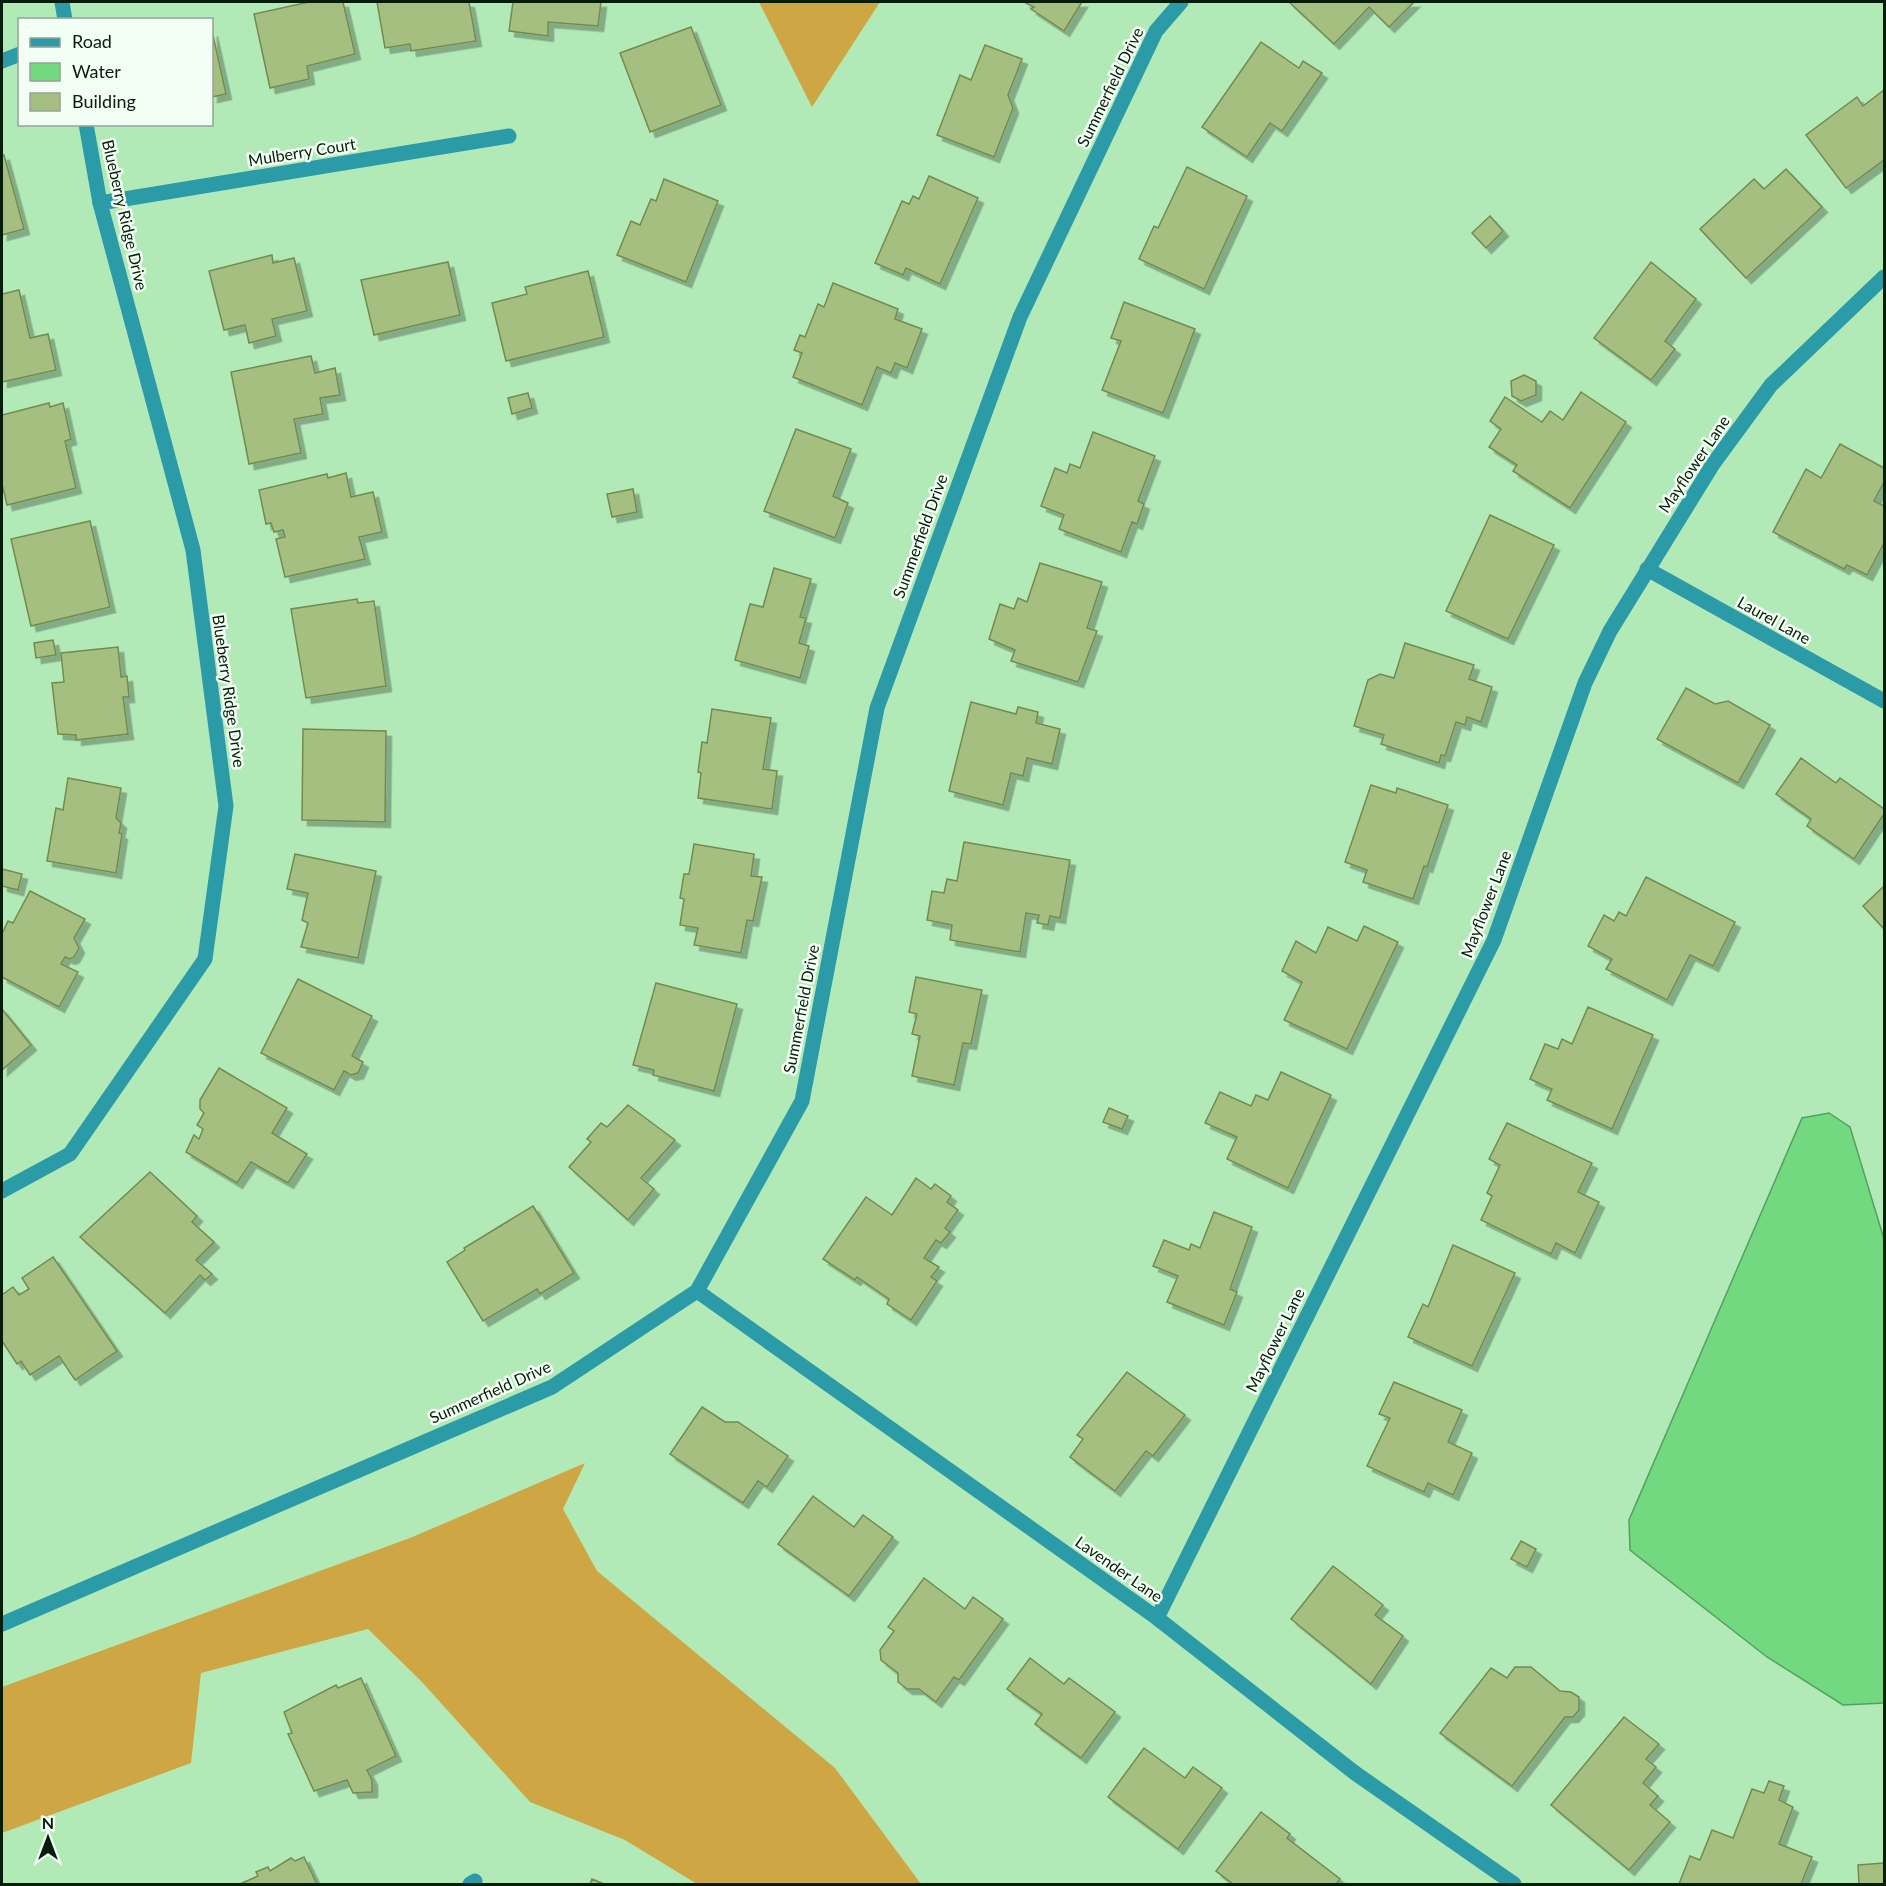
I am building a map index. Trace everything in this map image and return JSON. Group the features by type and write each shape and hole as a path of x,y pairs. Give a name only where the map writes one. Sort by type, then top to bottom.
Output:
{"street":[{"path":"62,2 65,18"},
{"name":"Summerfield Drive","path":"2,1624 552,1387 697,1291 802,1101 877,708 1020,317 1156,31 1181,2"},
{"path":"2,61 18,55"},
{"name":"Blueberry Ridge Drive","path":"2,1191 70,1154 205,959 226,807 193,550 100,203 86,126"},
{"name":"Mulberry Court","path":"100,203 509,136"},
{"name":"Mayflower Lane","path":"1157,1618 1494,940 1585,683 1610,631 1713,464 1771,385 1884,277"},
{"name":"Laurel Lane","path":"1647,569 1884,701"},
{"name":"Lavender Lane","path":"697,1291 1157,1618 1355,1773 1514,1884"}],"shaded area":[{"path":"759,2 880,2 812,107"},
{"path":"585,1463 563,1509 597,1571 835,1768 921,1884 697,1884 625,1840 530,1802 422,1682 368,1629 201,1673 191,1763 2,1833 2,1687 410,1538"}],"water":[{"path":"1829,1113 1850,1127 1884,1239 1884,1703 1843,1705 1767,1657 1630,1550 1629,1520 1802,1118"}],"building":[{"path":"309,2 343,2 355,54 307,66 309,79 270,88 254,14"},
{"path":"377,2 469,2 476,41 411,51 410,44 385,48"},
{"path":"513,2 601,2 598,26 548,22 548,36 509,31"},
{"path":"1024,2 1082,2 1064,31 1031,9 1034,7"},
{"path":"1289,2 1414,2 1389,27 1369,7 1334,44"},
{"path":"691,27 721,105 650,132 620,53"},
{"path":"213,36 226,94 213,97"},
{"path":"1261,42 1299,68 1303,61 1322,73 1282,131 1270,123 1247,157 1202,127"},
{"path":"985,45 1022,59 1008,95 1013,108 994,157 937,135 960,75 971,80"},
{"path":"1884,90 1884,160 1846,188 1806,135 1857,97 1863,106"},
{"path":"2,155 4,155 24,229 2,235"},
{"path":"1187,167 1247,196 1204,289 1139,259 1154,226 1158,228"},
{"path":"1786,169 1822,207 1746,278 1700,229 1754,179 1764,189"},
{"path":"929,176 978,198 940,284 906,268 903,275 875,263 902,201 909,204 913,196 919,199"},
{"path":"664,179 718,201 686,282 617,255 631,221 640,225 651,199 656,201"},
{"path":"1490,216 1503,231 1486,248 1472,233"},
{"path":"272,255 273,263 294,258 307,311 272,319 276,336 249,343 245,325 224,330 209,271"},
{"path":"448,262 460,315 374,335 361,280"},
{"path":"1651,262 1696,299 1665,341 1675,349 1651,380 1594,338"},
{"path":"588,271 604,337 506,361 492,303 527,294 525,287"},
{"path":"833,283 898,309 895,319 922,329 907,368 895,363 891,373 877,367 862,405 793,377 802,353 794,350 800,335 805,337 818,304 824,307"},
{"path":"19,290 30,338 48,334 56,370 2,382 2,294"},
{"path":"1124,302 1195,329 1163,413 1102,390 1121,341 1111,338"},
{"path":"311,356 315,373 335,368 340,395 320,398 323,414 294,419 301,453 249,464 231,372"},
{"path":"1524,375 1536,381 1536,395 1521,401 1512,396 1511,381"},
{"path":"1581,392 1626,422 1570,508 1513,471 1517,465 1489,447 1501,429 1490,421 1505,397 1542,422 1550,411 1563,420"},
{"path":"528,393 532,408 512,414 508,398"},
{"path":"49,403 50,407 63,403 71,439 65,441 76,488 7,505 2,484 2,415"},
{"path":"796,429 851,449 833,496 848,503 835,538 764,511"},
{"path":"1093,432 1155,456 1138,501 1144,504 1137,524 1132,522 1121,552 1059,529 1064,515 1041,506 1055,468 1067,473 1070,464 1080,468"},
{"path":"1840,444 1884,468 1884,482 1874,501 1884,506 1884,543 1867,575 1847,565 1844,569 1773,532 1806,469 1821,478"},
{"path":"346,473 351,497 373,492 382,532 359,537 365,559 285,577 276,539 285,537 283,530 274,532 271,523 266,524 259,490 327,474 328,478"},
{"path":"633,489 637,512 612,517 607,494"},
{"path":"1490,515 1554,545 1508,639 1446,611"},
{"path":"90,521 110,607 31,626 11,539"},
{"path":"1040,563 1102,582 1087,628 1097,631 1078,682 1011,661 1015,650 989,639 1000,604 1014,609 1018,598 1027,602"},
{"path":"774,568 811,579 800,617 806,618 799,643 809,646 800,678 735,660 750,604 763,607"},
{"path":"357,599 358,603 374,601 386,686 306,698 291,609"},
{"path":"53,640 56,655 36,658 34,643"},
{"path":"1405,643 1474,665 1469,679 1492,687 1481,722 1467,717 1465,725 1456,722 1445,756 1441,755 1439,763 1381,744 1384,735 1354,726 1368,680 1380,674 1394,678"},
{"path":"118,647 121,677 127,676 129,697 123,697 128,734 76,740 76,735 58,734 52,683 64,682 61,653"},
{"path":"1686,688 1715,704 1728,701 1770,725 1738,783 1657,739"},
{"path":"971,702 1016,714 1018,707 1038,712 1036,723 1060,729 1052,764 1027,758 1023,776 1011,773 1003,805 949,791"},
{"path":"712,709 771,718 763,769 777,771 772,809 698,798 701,773 698,772 702,742 707,743"},
{"path":"303,729 386,731 385,822 302,820"},
{"path":"1801,758 1836,783 1840,778 1884,809 1884,814 1854,859 1807,826 1811,819 1776,794"},
{"path":"68,778 121,788 116,818 121,823 119,833 122,834 116,873 47,861 56,808 63,810"},
{"path":"1371,785 1396,793 1397,788 1448,805 1427,867 1424,866 1413,899 1363,882 1367,870 1345,862"},
{"path":"964,842 1070,860 1060,918 1050,916 1048,925 1037,923 1039,915 1026,913 1020,952 950,940 952,925 927,920 932,891 944,893 947,879 957,881"},
{"path":"694,844 754,854 751,876 762,877 753,921 747,920 741,953 694,945 698,928 680,925 684,899 680,898 684,874 689,874"},
{"path":"295,854 376,871 358,958 301,947 308,923 302,920 308,893 287,889"},
{"path":"2,869 22,874 18,890 2,886"},
{"path":"1646,877 1735,922 1713,966 1690,955 1667,1000 1606,969 1612,959 1588,946 1604,915 1614,921 1619,912 1626,916"},
{"path":"1884,886 1884,929 1863,906"},
{"path":"30,891 85,919 74,938 79,948 74,957 70,959 65,957 61,964 78,972 59,1007 2,977 2,934 8,921 13,923"},
{"path":"1364,926 1398,942 1347,1049 1284,1020 1302,982 1282,971 1296,941 1316,953 1328,927 1357,941"},
{"path":"916,977 982,990 971,1044 963,1043 954,1085 912,1076 920,1036 912,1034 917,1014 909,1012"},
{"path":"298,979 372,1016 352,1056 363,1062 358,1073 351,1075 344,1071 334,1090 261,1053"},
{"path":"656,983 737,1004 714,1091 653,1075 654,1070 633,1065"},
{"path":"1588,1007 1653,1035 1612,1129 1547,1100 1552,1089 1530,1079 1545,1044 1558,1049 1562,1039 1572,1044"},
{"path":"2,1009 31,1045 2,1070"},
{"path":"219,1068 287,1108 272,1133 307,1154 288,1183 251,1162 237,1183 186,1152 194,1135 199,1139 203,1129 197,1125 204,1113 200,1109 200,1100"},
{"path":"1281,1072 1331,1095 1288,1188 1227,1159 1237,1137 1205,1123 1220,1092 1251,1106 1256,1095 1268,1100"},
{"path":"628,1105 675,1140 641,1178 654,1189 628,1220 569,1167 591,1142 587,1139 601,1123 607,1127"},
{"path":"1109,1108 1128,1116 1122,1129 1103,1122"},
{"path":"1507,1123 1592,1163 1578,1192 1599,1202 1575,1253 1556,1243 1551,1254 1481,1220 1492,1196 1487,1193 1500,1165 1489,1159"},
{"path":"150,1172 197,1216 192,1222 214,1242 196,1260 212,1274 205,1280 200,1275 165,1313 80,1237"},
{"path":"916,1178 931,1189 935,1184 951,1196 947,1202 958,1210 945,1228 950,1232 941,1243 936,1240 924,1258 939,1267 931,1277 937,1281 911,1320 887,1304 889,1299 857,1277 855,1280 823,1259 866,1197 892,1215"},
{"path":"533,1206 574,1273 540,1294 537,1289 483,1321 447,1262 465,1250 464,1248"},
{"path":"1214,1212 1252,1227 1230,1289 1237,1292 1224,1325 1167,1302 1178,1276 1153,1266 1164,1240 1189,1250 1191,1244 1200,1248"},
{"path":"1453,1245 1515,1273 1472,1366 1408,1337 1423,1304 1428,1307"},
{"path":"53,1257 117,1351 75,1380 59,1356 30,1375 21,1361 17,1364 2,1341 2,1295 13,1287 19,1295 29,1289 22,1278"},
{"path":"1127,1372 1185,1415 1153,1456 1146,1451 1115,1491 1070,1457 1083,1439 1077,1435"},
{"path":"1394,1382 1462,1410 1448,1442 1472,1453 1453,1495 1428,1483 1424,1492 1367,1466 1390,1418 1379,1414"},
{"path":"702,1407 725,1422 738,1422 788,1456 767,1487 758,1481 743,1503 670,1454"},
{"path":"813,1496 854,1527 863,1515 893,1537 849,1596 778,1544"},
{"path":"1521,1541 1536,1549 1527,1567 1511,1559"},
{"path":"1333,1566 1383,1605 1375,1615 1403,1636 1371,1684 1291,1619"},
{"path":"924,1578 965,1609 973,1597 1003,1619 959,1680 954,1677 936,1702 919,1689 907,1689 898,1682 898,1673 881,1660 880,1650 894,1631 888,1627"},
{"path":"1030,1658 1064,1684 1069,1678 1115,1712 1081,1758 1035,1724 1042,1714 1007,1689"},
{"path":"1515,1667 1531,1667 1560,1691 1571,1692 1579,1697 1579,1710 1573,1717 1565,1717 1512,1786 1440,1733 1491,1668 1507,1678"},
{"path":"361,1678 396,1756 367,1770 372,1780 372,1792 353,1793 347,1780 314,1791 288,1734 292,1733 284,1712 336,1685 338,1688"},
{"path":"1624,1717 1659,1744 1646,1759 1656,1767 1643,1783 1658,1796 1650,1805 1670,1822 1629,1870 1551,1805"},
{"path":"1144,1748 1185,1778 1193,1767 1222,1788 1178,1849 1108,1797"},
{"path":"1769,1781 1784,1786 1779,1800 1793,1807 1779,1844 1812,1857 1801,1884 1679,1884 1690,1856 1700,1860 1712,1830 1733,1838 1752,1789 1764,1793"},
{"path":"1261,1812 1290,1834 1287,1838 1340,1879 1336,1884 1233,1884 1216,1871"},
{"path":"304,1857 317,1884 240,1884 258,1876 256,1872 268,1867 270,1871 291,1858 295,1861"},
{"path":"1884,1863 1884,1884 1859,1884 1858,1865"},
{"path":"592,1879 604,1884 590,1884"}]}
